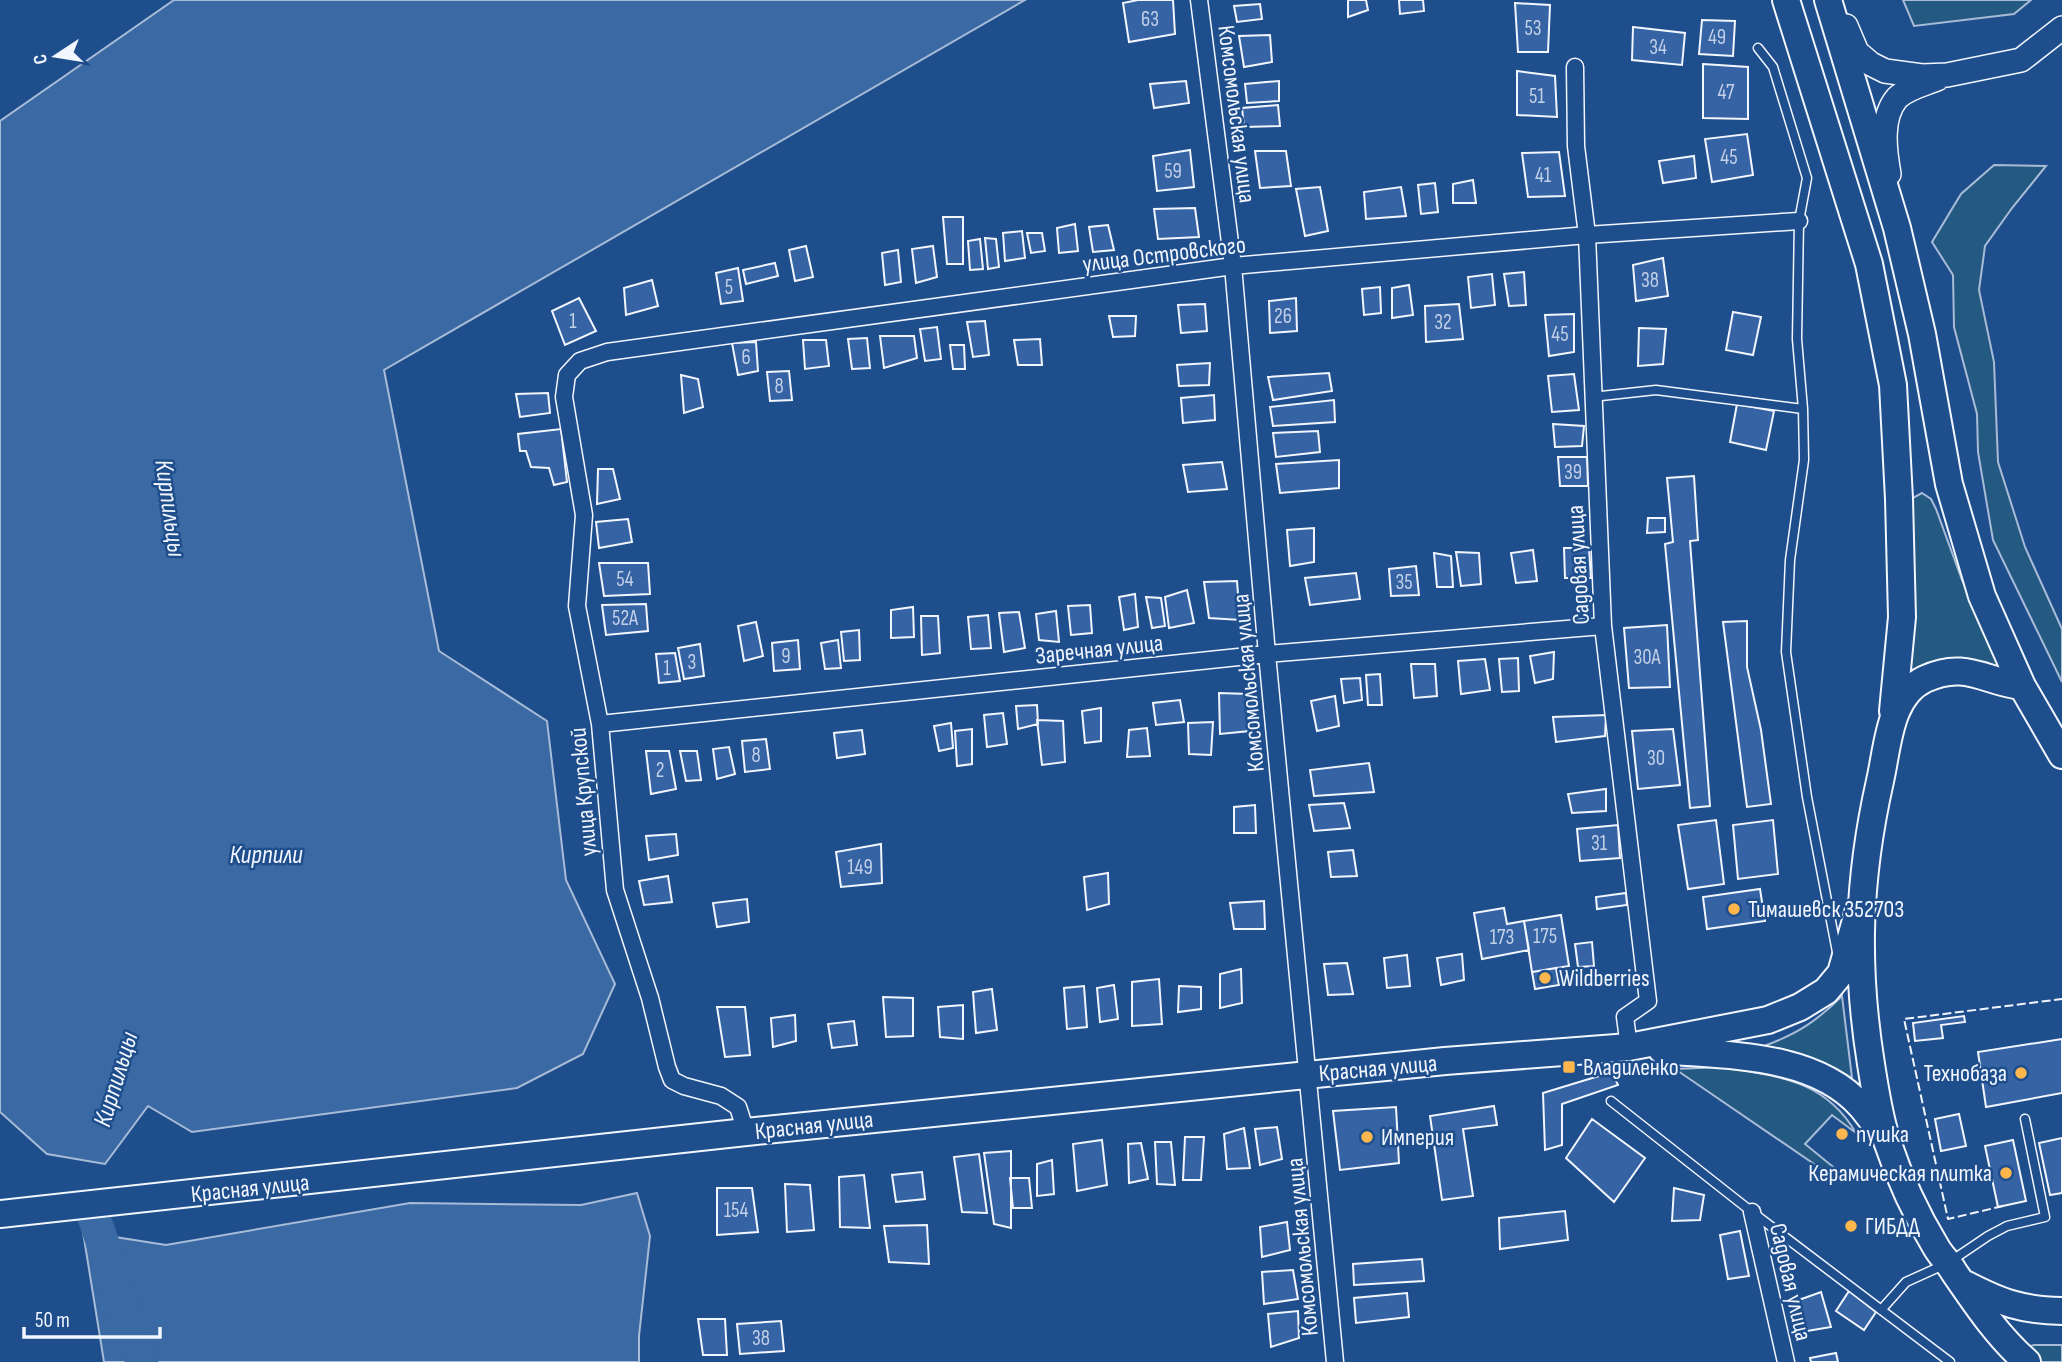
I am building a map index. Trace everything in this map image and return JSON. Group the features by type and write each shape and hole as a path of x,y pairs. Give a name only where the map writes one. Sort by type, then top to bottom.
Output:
{"main road":[{"path":"1786,0 1869,264 1893,384 1902,617 1890,734 1869,830 1860,906 1863,1016 1886,1139 1921,1221 1937,1249 2006,1344 2027,1362"},
{"path":"1828,0 1898,228"},
{"path":"1838,0 1857,52 1871,64 1885,71 1904,74 1947,75"},
{"path":"2062,27 2021,60 1947,75 1907,92 1897,99 1886,127 1886,152 1898,228 1922,334 1949,484 1982,596 2022,686 2062,755"},
{"path":"1890,734 1903,696 1923,680 1944,673 1966,671 2022,686"},
{"path":"1629,1047 1768,1020 1800,1007 1826,991 1841,973 1860,906"},
{"path":"1629,1047 1785,1062 1833,1083 1860,1104 1886,1139"},
{"name":"Красная улица","path":"0,1214 1307,1074 1629,1047"},
{"path":"1955,1272 1998,1301 2030,1310 2062,1311"}],"street":[{"name":"Комсомольская улица","path":"1199,0 1233,267 1335,1362"},
{"name":"Садовая улица","path":"1575,67 1576,146 1587,235 1603,626 1648,1001 1625,1017 1629,1047"},
{"name":"улица Островского","path":"564,397 568,375 580,361 607,352 1233,267 1587,235 1799,221"},
{"name":"улица Крупской","path":"564,397 584,515 577,606 600,724 615,890 673,1080 684,1087 721,1096 738,1107 746,1132"},
{"name":"Заречная улица","path":"600,724 1267,654 1603,626"},
{"name":"Садовая улица","path":"1752,1212 1786,1362"}],"lane":[{"path":"1758,48 1773,67 1807,178 1799,221 1797,339 1804,460 1790,559 1786,652 1807,797 1841,973"},
{"path":"1592,397 1656,390 1803,409"},
{"path":"1611,1101 1950,1362"},
{"path":"1881,1310 1906,1282 1955,1272 1987,1236 2007,1226 2045,1217 2025,1119"}],"shaded area":[{"path":"1903,0 2031,0 2014,14 1914,26"},
{"path":"1994,165 2046,166 1985,246 1979,290 1994,362 1998,462 2025,547 2062,629 2062,682 1993,540 1978,452 1977,414 1954,327 1953,275 1932,242 1961,194"},
{"path":"1922,493 1931,499 1936,509 1962,580 2001,668 1986,662 1973,661 1909,683 1909,500"},
{"path":"1842,996 1852,1078 1810,1057 1764,1046 1806,1026"},
{"path":"1724,1067 1782,1078 1815,1091 1830,1102 1844,1115 1856,1133 1832,1115 1805,1144 1837,1170 1820,1168 1675,1069"},
{"path":"2062,1345 2062,1362 2036,1362 2027,1347"}],"water":[{"name":"Кирпили","path":"174,0 1025,0 384,370 439,651 547,721 566,880 615,984 583,1054 517,1088 192,1132 148,1106 105,1164 47,1154 0,1112 0,121"},
{"path":"637,1193 650,1236 639,1336 639,1362 104,1362 83,1232 166,1245 410,1203 581,1205"}],"building":[{"path":"1173,0 1175,34 1129,42 1123,3"},
{"path":"1348,0 1366,0 1368,10 1348,17"},
{"path":"1399,0 1423,0 1424,11 1400,14"},
{"path":"1515,3 1550,5 1548,52 1518,52"},
{"path":"1260,4 1262,19 1237,22 1234,6"},
{"path":"1702,20 1735,21 1733,56 1699,54"},
{"path":"1633,27 1685,33 1682,65 1632,60"},
{"path":"1270,35 1272,62 1244,67 1239,36"},
{"path":"1703,64 1748,67 1748,119 1703,118"},
{"path":"1517,71 1555,76 1557,117 1517,115"},
{"path":"1186,81 1189,103 1154,108 1150,84"},
{"path":"1279,81 1279,101 1247,103 1245,84"},
{"path":"1278,105 1280,126 1244,127 1242,108"},
{"path":"1747,134 1753,175 1712,182 1705,139"},
{"path":"1190,150 1194,187 1157,191 1153,156"},
{"path":"1255,151 1286,151 1291,186 1260,188"},
{"path":"1559,152 1565,196 1528,197 1522,153"},
{"path":"1694,156 1696,178 1663,183 1659,161"},
{"path":"1473,180 1476,203 1453,203 1453,184"},
{"path":"1435,183 1438,212 1421,214 1418,185"},
{"path":"1320,187 1328,231 1305,236 1296,189"},
{"path":"1401,187 1406,216 1366,219 1364,192"},
{"path":"1195,208 1199,237 1158,239 1154,209"},
{"path":"943,217 963,217 963,264 947,264"},
{"path":"1075,224 1078,251 1059,253 1057,228"},
{"path":"1108,225 1114,250 1093,252 1089,227"},
{"path":"1022,231 1025,258 1005,261 1003,233"},
{"path":"1027,233 1042,233 1045,251 1031,253"},
{"path":"985,238 996,239 999,267 988,269"},
{"path":"980,239 983,269 970,270 968,241"},
{"path":"806,246 813,277 795,281 789,250"},
{"path":"933,246 937,277 916,283 912,249"},
{"path":"898,250 901,282 885,285 882,253"},
{"path":"1663,258 1668,296 1636,301 1633,265"},
{"path":"775,263 778,276 746,284 743,270"},
{"path":"738,268 743,301 721,304 716,273"},
{"path":"1524,272 1526,305 1509,306 1504,274"},
{"path":"1492,274 1495,305 1471,308 1468,277"},
{"path":"652,280 658,306 626,315 624,288"},
{"path":"1409,285 1413,315 1392,318 1392,288"},
{"path":"1380,287 1381,313 1364,315 1362,289"},
{"path":"579,298 596,331 565,345 552,311"},
{"path":"1296,298 1297,331 1270,333 1269,301"},
{"path":"1205,304 1207,331 1181,333 1178,305"},
{"path":"1459,304 1463,339 1426,342 1425,306"},
{"path":"1733,312 1761,317 1753,355 1726,350"},
{"path":"1574,314 1574,352 1549,356 1545,315"},
{"path":"1109,316 1136,316 1135,336 1113,337"},
{"path":"985,321 989,355 973,357 967,322"},
{"path":"937,327 941,359 925,361 920,329"},
{"path":"1639,328 1666,329 1663,364 1638,366"},
{"path":"880,336 914,336 917,358 884,368"},
{"path":"867,338 870,368 852,369 848,339"},
{"path":"1040,339 1042,365 1018,365 1014,340"},
{"path":"803,340 826,340 829,366 805,369"},
{"path":"756,342 758,371 738,375 732,343"},
{"path":"950,345 964,345 965,369 953,369"},
{"path":"1210,363 1209,385 1179,386 1177,365"},
{"path":"789,371 792,400 770,401 767,372"},
{"path":"1329,373 1332,391 1273,400 1268,377"},
{"path":"1574,374 1579,410 1552,412 1548,376"},
{"path":"681,375 698,379 703,407 684,413"},
{"path":"548,393 550,413 520,417 516,394"},
{"path":"1214,395 1215,420 1183,423 1181,398"},
{"path":"1334,400 1335,422 1273,426 1270,407"},
{"path":"1737,404 1774,411 1766,450 1730,442"},
{"path":"1553,424 1584,426 1582,446 1555,447"},
{"path":"561,429 567,482 554,485 549,468 531,467 526,451 520,451 518,434"},
{"path":"1318,431 1320,452 1276,457 1273,433"},
{"path":"1558,457 1587,457 1588,486 1560,486"},
{"path":"1339,460 1339,488 1280,493 1276,464"},
{"path":"1222,462 1227,489 1188,492 1183,465"},
{"path":"598,469 613,469 620,499 597,504"},
{"path":"1694,476 1698,540 1690,541 1710,806 1690,808 1665,544 1673,542 1667,478"},
{"path":"1648,518 1665,518 1665,532 1647,533"},
{"path":"628,519 632,542 599,548 596,522"},
{"path":"1314,528 1314,562 1290,566 1287,530"},
{"path":"1564,548 1589,548 1591,578 1565,578"},
{"path":"1533,550 1537,581 1516,583 1511,553"},
{"path":"1456,552 1479,553 1481,584 1461,586"},
{"path":"1434,553 1451,556 1453,587 1437,587"},
{"path":"599,563 648,563 650,594 604,596"},
{"path":"1416,566 1419,595 1391,596 1389,569"},
{"path":"1356,573 1360,599 1310,605 1305,578"},
{"path":"1237,581 1240,620 1209,618 1204,582"},
{"path":"1187,590 1194,623 1169,628 1165,597"},
{"path":"1135,594 1138,627 1124,630 1119,597"},
{"path":"1146,597 1161,598 1165,626 1152,628"},
{"path":"646,604 648,631 606,635 602,605"},
{"path":"1090,605 1092,633 1071,635 1068,606"},
{"path":"913,607 914,637 891,638 891,610"},
{"path":"1056,611 1059,642 1039,640 1036,614"},
{"path":"1019,612 1025,648 1004,652 999,613"},
{"path":"988,615 991,648 971,649 968,617"},
{"path":"921,616 938,616 940,653 922,655"},
{"path":"1747,621 1747,667 1761,730 1771,804 1747,807 1723,622"},
{"path":"756,622 763,656 744,661 738,626"},
{"path":"1667,625 1670,687 1629,688 1624,628"},
{"path":"859,630 860,660 844,661 841,632"},
{"path":"798,640 800,669 774,671 772,643"},
{"path":"838,640 841,668 825,669 821,643"},
{"path":"700,644 704,676 684,679 678,648"},
{"path":"1554,652 1553,679 1535,683 1530,656"},
{"path":"675,653 680,681 659,683 656,654"},
{"path":"1518,658 1519,691 1502,692 1499,659"},
{"path":"1485,659 1490,690 1461,694 1458,661"},
{"path":"1411,664 1435,664 1437,696 1414,698"},
{"path":"1380,674 1382,705 1368,705 1366,675"},
{"path":"1360,678 1362,700 1344,703 1341,679"},
{"path":"1219,693 1249,694 1250,731 1220,734"},
{"path":"1335,696 1339,726 1317,731 1311,701"},
{"path":"1180,700 1184,722 1156,725 1153,703"},
{"path":"1037,705 1038,724 1018,729 1016,706"},
{"path":"1101,708 1101,741 1085,743 1082,711"},
{"path":"1003,713 1007,744 987,747 984,715"},
{"path":"1606,715 1605,736 1556,742 1553,717"},
{"path":"1037,720 1063,721 1065,762 1042,765"},
{"path":"1213,722 1211,755 1189,754 1188,723"},
{"path":"951,723 953,748 939,751 934,726"},
{"path":"1147,728 1150,756 1127,757 1129,730"},
{"path":"972,729 972,764 957,766 955,731"},
{"path":"1673,729 1680,785 1638,789 1632,731"},
{"path":"862,730 865,754 837,758 834,733"},
{"path":"766,739 770,769 745,772 742,741"},
{"path":"729,747 735,774 717,779 713,749"},
{"path":"646,751 669,751 676,789 651,794"},
{"path":"680,751 697,751 701,780 686,781"},
{"path":"1369,763 1374,792 1314,796 1310,770"},
{"path":"1606,789 1606,811 1572,813 1568,794"},
{"path":"1344,803 1350,828 1314,831 1309,805"},
{"path":"1255,805 1256,833 1234,833 1234,807"},
{"path":"1716,820 1724,884 1688,889 1678,825"},
{"path":"1773,820 1778,874 1738,879 1733,825"},
{"path":"1618,825 1620,858 1580,861 1577,829"},
{"path":"676,834 678,855 649,860 646,836"},
{"path":"881,844 882,883 841,887 836,852"},
{"path":"1353,850 1357,876 1331,877 1328,852"},
{"path":"1108,873 1109,904 1087,910 1084,877"},
{"path":"668,876 672,902 644,905 639,881"},
{"name":"Тимашевск 352703","path":"1760,889 1765,921 1707,929 1703,897"},
{"path":"1626,893 1627,905 1597,909 1596,897"},
{"path":"747,899 749,922 717,927 713,903"},
{"path":"1264,901 1265,929 1234,929 1230,903"},
{"path":"1504,908 1507,924 1524,921 1529,950 1482,959 1474,913"},
{"path":"1561,915 1569,966 1532,972 1524,921"},
{"path":"1592,942 1594,966 1578,967 1575,944"},
{"path":"1462,954 1464,980 1441,985 1437,958"},
{"path":"1407,955 1410,986 1387,988 1384,958"},
{"path":"1347,963 1353,994 1328,995 1324,964"},
{"name":"Wildberries","path":"1556,968 1559,985 1535,989 1532,972"},
{"path":"1241,969 1242,1003 1220,1008 1220,974"},
{"path":"1159,979 1162,1024 1132,1026 1132,982"},
{"path":"1114,985 1118,1019 1100,1022 1097,988"},
{"path":"1084,986 1087,1027 1067,1029 1064,988"},
{"path":"1179,986 1201,987 1201,1009 1178,1012"},
{"path":"992,989 997,1030 976,1033 973,992"},
{"path":"883,997 913,998 913,1036 886,1037"},
{"path":"963,1005 963,1039 940,1037 938,1007"},
{"path":"717,1007 745,1007 750,1055 725,1057"},
{"path":"795,1015 796,1041 773,1047 771,1018"},
{"path":"1964,1016 1965,1022 1941,1025 1943,1038 1915,1041 1913,1023"},
{"path":"854,1021 857,1045 832,1048 828,1024"},
{"name":"Технобаза","path":"2062,1039 2062,1093 1986,1107 1978,1052"},
{"path":"1612,1072 1618,1085 1562,1104 1562,1145 1545,1150 1543,1093"},
{"path":"1494,1106 1497,1125 1463,1129 1473,1196 1442,1200 1430,1116"},
{"name":"Империя","path":"1396,1107 1399,1163 1340,1170 1333,1111"},
{"path":"1959,1114 1966,1146 1941,1151 1935,1119"},
{"path":"1592,1119 1645,1158 1614,1202 1566,1158"},
{"path":"1277,1127 1282,1159 1260,1165 1255,1129"},
{"path":"1244,1128 1250,1168 1227,1169 1224,1134"},
{"path":"1185,1137 1204,1137 1201,1180 1183,1180"},
{"path":"2062,1138 2062,1193 2050,1195 2039,1143"},
{"path":"1102,1140 1107,1185 1077,1191 1073,1144"},
{"name":"Керамическая плитка","path":"2013,1140 2026,1201 1998,1207 1985,1146"},
{"path":"1155,1142 1171,1142 1175,1185 1157,1184"},
{"path":"1141,1143 1148,1179 1129,1183 1128,1144"},
{"path":"1011,1151 1011,1228 994,1224 984,1153"},
{"path":"979,1154 987,1213 962,1212 954,1157"},
{"path":"1052,1160 1054,1194 1037,1196 1037,1164"},
{"path":"922,1172 925,1199 896,1202 892,1175"},
{"path":"864,1175 870,1228 840,1227 839,1177"},
{"path":"1010,1178 1029,1178 1032,1208 1013,1208"},
{"path":"785,1184 810,1185 814,1230 787,1232"},
{"path":"717,1188 752,1188 758,1232 717,1235"},
{"path":"1674,1188 1704,1195 1700,1220 1672,1221"},
{"path":"1565,1211 1568,1240 1500,1249 1499,1218"},
{"path":"1287,1222 1290,1250 1262,1257 1260,1227"},
{"path":"927,1225 929,1264 889,1262 884,1226"},
{"path":"1740,1231 1749,1276 1728,1279 1720,1235"},
{"path":"1422,1259 1424,1281 1354,1285 1353,1264"},
{"path":"1293,1270 1298,1299 1264,1304 1262,1272"},
{"path":"1849,1291 1876,1312 1864,1330 1836,1311"},
{"path":"1821,1292 1831,1327 1801,1332 1796,1301"},
{"path":"1407,1293 1409,1317 1356,1323 1354,1298"},
{"path":"1298,1311 1299,1338 1271,1347 1268,1314"},
{"path":"698,1319 725,1319 727,1355 703,1355"},
{"path":"781,1321 784,1351 740,1354 737,1324"},
{"path":"1836,1353 1838,1362 1811,1362 1810,1358"}],"waterway":[{"name":"Кирпильцы","path":"93,1214 142,1362"}],"fence":[{"path":"2003,1206 1948,1219 1904,1019 2062,999"}],"place":[{"name":"Тимашевск 352703","path":"1734,909"},
{"name":"Wildberries","path":"1545,978"},
{"name":"Владиленко","path":"1569,1067"},
{"name":"Технобаза","path":"2021,1073"},
{"name":"пушка","path":"1842,1134"},
{"name":"Империя","path":"1367,1137"},
{"name":"Керамическая плитка","path":"2006,1173"},
{"name":"ГИБДД","path":"1851,1226"}]}
